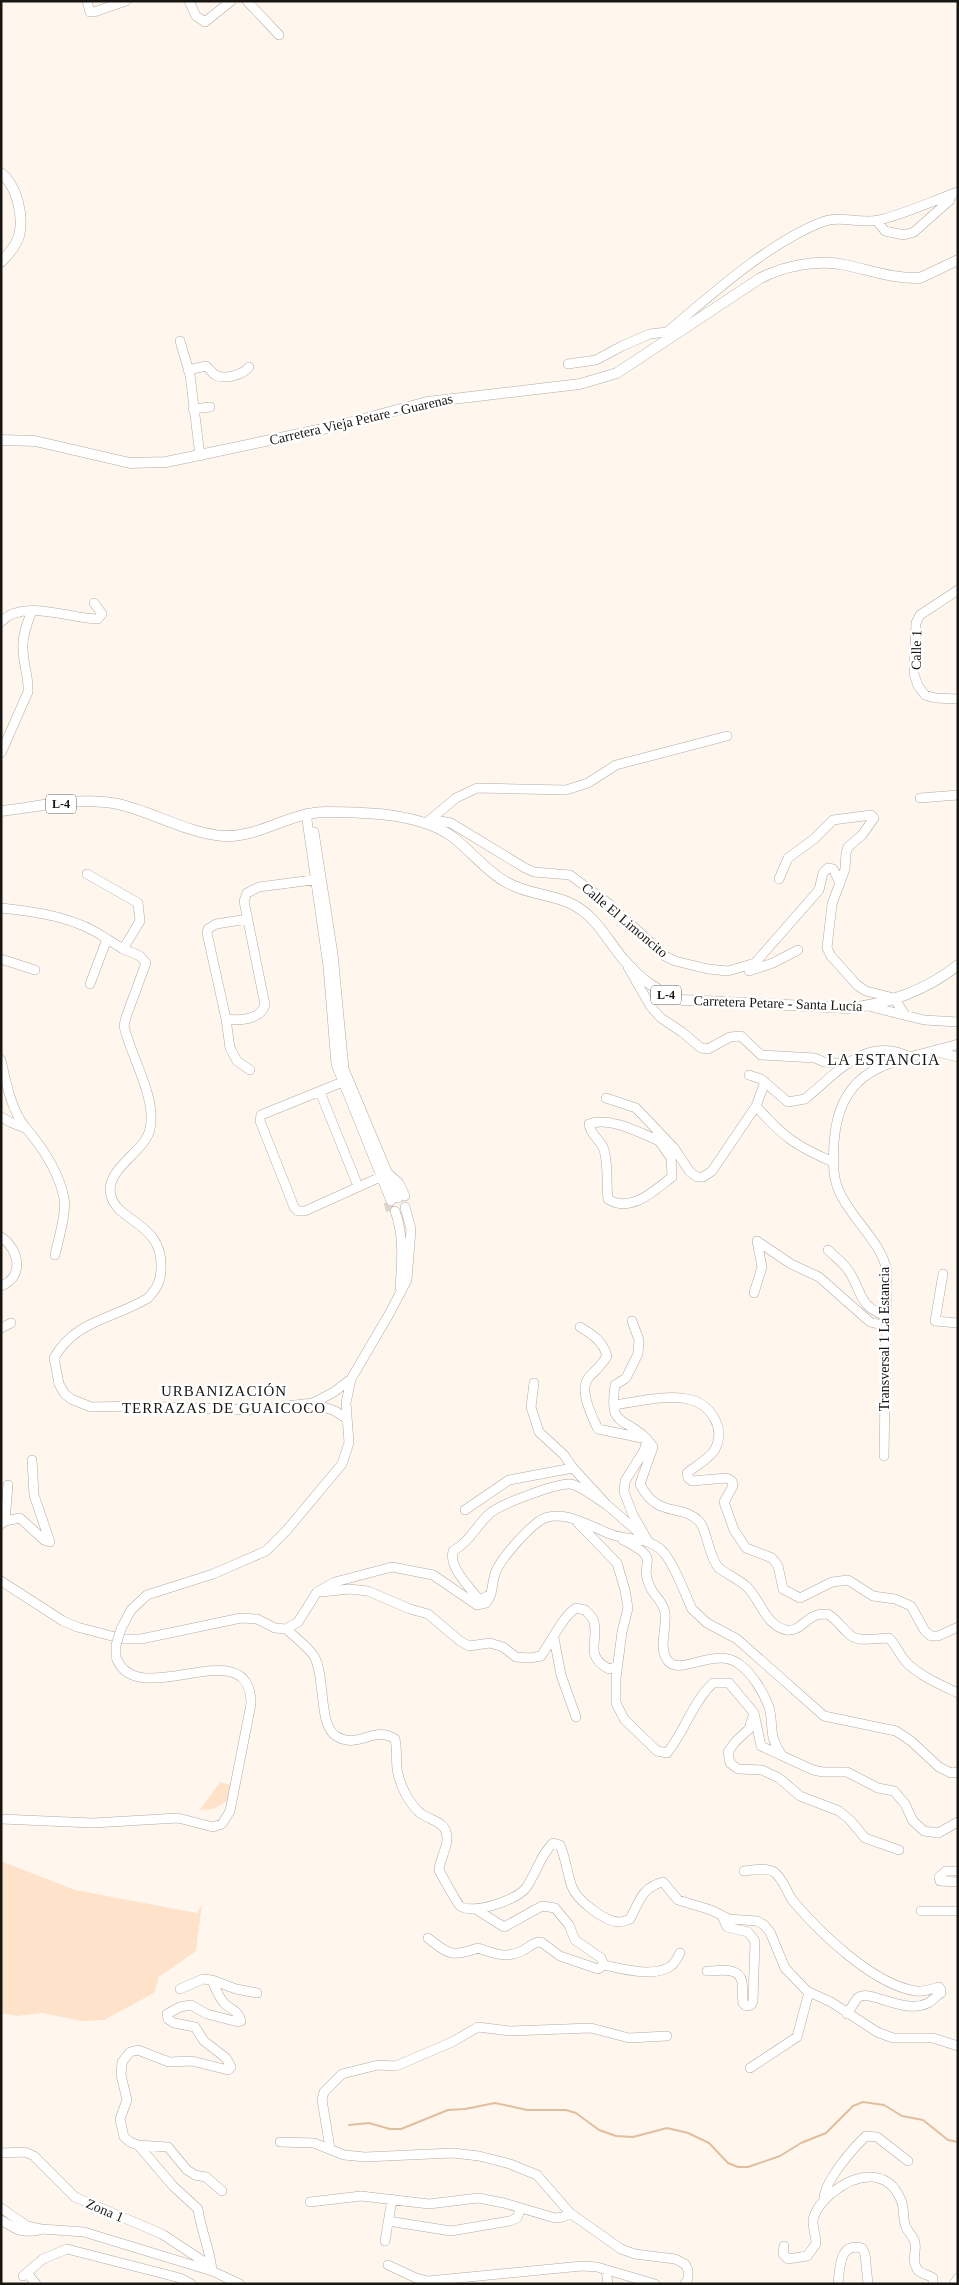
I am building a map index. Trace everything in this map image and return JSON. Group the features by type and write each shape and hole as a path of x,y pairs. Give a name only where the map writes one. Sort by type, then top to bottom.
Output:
{"main road":[{"path":"1,172 14,191 20,218 19,237 15,246 1,262"},
{"name":"Carretera Vieja Petare - Guarenas","path":"1,440 35,442 133,464 166,462 200,456 337,426 427,402 561,387 603,378 617,373 669,334 759,279 783,269 823,263 843,264 888,276 920,278 958,260"},
{"name":"Carretera Petare - Santa Lucía","path":"1,811 75,803 107,802 201,831 228,836 255,831 308,814 370,815 401,818 426,824 452,837 489,871 506,882 522,890 568,902 583,910 594,919 625,960 650,985 665,995 683,1000 847,1008 868,1006 911,993 958,965"}],"street":[{"path":"88,1 90,12 106,5 126,1"},
{"path":"189,1 196,16 205,22 231,1"},
{"path":"247,1 279,35"},
{"path":"876,220 885,231 910,234 921,227 950,200 954,193"},
{"path":"568,364 596,360 650,334 669,334 730,278 796,236 828,220 876,220 954,193"},
{"path":"180,341 188,370 200,456"},
{"path":"188,370 206,366 216,376 223,376 236,375 246,370 249,366"},
{"path":"193,409 210,407"},
{"name":"Calle 1","path":"958,590 920,615 916,624 914,674 918,686 925,695 935,698 958,698"},
{"path":"1,622 14,612 32,611 98,619 102,614 94,603"},
{"path":"1,753 28,692 29,682 23,649 27,623 32,611"},
{"path":"426,824 456,798 477,788 566,790 588,783 616,765 727,736"},
{"path":"920,798 958,795"},
{"path":"308,814 307,820 319,879 338,997 344,1081 386,1178 397,1199 399,1183 386,1178 358,1186 305,1211 298,1211 294,1207 260,1122 261,1115 344,1081"},
{"path":"779,879 788,858 814,839 832,820 871,816 874,818 862,835 848,847 840,883 832,904 827,948 831,956 857,985 866,991 894,998 905,1015"},
{"name":"Calle El Limoncito","path":"426,824 440,821 451,823 513,862 534,872 570,875 608,903 665,956 676,961 708,969 728,971 755,963 767,952 818,890 823,873 828,868 833,869 840,883"},
{"path":"87,874 138,903 140,921 123,949"},
{"path":"226,1019 244,1020 253,1017 260,1013 265,1005 244,900 247,893 252,889 319,879"},
{"path":"1,908 50,915 75,922 123,949 140,956 146,963 124,1026 127,1040 149,1102 151,1122 145,1141 118,1171 110,1190 112,1200 144,1228 158,1246 162,1262 162,1276 156,1290 148,1298 78,1330 66,1340 54,1358 59,1384 71,1400 91,1408 140,1406 252,1410 313,1403 334,1392 351,1379"},
{"path":"248,919 216,924 208,929 207,933 226,1019 227,1036 233,1056 250,1070"},
{"path":"90,984 107,939"},
{"path":"728,971 748,971 762,967 798,950"},
{"path":"1,959 35,970"},
{"path":"625,960 651,1007 661,1018 701,1048 708,1049 730,1037 740,1036 761,1055 815,1058 824,1062 848,1064"},
{"path":"868,1006 924,1020 958,1022"},
{"name":"Transversal 1 La Estancia","path":"884,1456 887,1271 884,1259 835,1185 833,1162 838,1115 848,1092 862,1077 872,1070 958,1044"},
{"path":"749,1075 764,1082 788,1102 799,1101 805,1099 863,1054 880,1049 899,1051 912,1058"},
{"path":"932,1051 958,1057"},
{"path":"1,1060 13,1104 26,1128 35,1137 49,1162 64,1198 55,1255"},
{"path":"606,1098 636,1108 674,1148 690,1172 697,1178 703,1177 712,1171 756,1106 764,1082"},
{"path":"320,1092 358,1186"},
{"path":"756,1106 788,1140 805,1150 833,1162"},
{"path":"1,1116 10,1122 26,1128"},
{"path":"657,1131 659,1142 671,1158 672,1177 642,1199 630,1204 616,1204 608,1199 603,1146 589,1129 589,1124 594,1122 612,1124 659,1142"},
{"path":"1,1819 93,1823 178,1818 213,1827 218,1826 225,1820 230,1811 251,1704 249,1688 240,1674 233,1672 205,1672 154,1678 135,1676 125,1672 116,1657 116,1646 121,1628 131,1610 148,1595 220,1571 270,1548 342,1464 349,1443 346,1403 351,1379 400,1292 408,1273 411,1227 400,1209 399,1230 402,1256 400,1292"},
{"path":"1,1237 12,1246 17,1261 15,1275 11,1281 1,1286"},
{"path":"754,1292 762,1267 757,1241 791,1264 818,1277 870,1322 886,1326"},
{"path":"828,1250 850,1273 860,1297 866,1305 873,1311 886,1316"},
{"path":"943,1274 936,1321 958,1323"},
{"path":"632,1320 640,1340 638,1354 626,1378 616,1385 615,1405 616,1418 630,1425 647,1439 653,1447 640,1484 644,1491 654,1502 666,1510 688,1514 701,1522 708,1548 718,1567 750,1589 773,1623 786,1630 797,1629 816,1615 828,1614 839,1622 850,1636 858,1639 888,1638 897,1646 905,1661 915,1670 958,1693"},
{"path":"1,1328 11,1323"},
{"path":"580,1327 597,1337 605,1348 607,1356 601,1366 588,1378 585,1388 590,1414 598,1429 647,1439"},
{"path":"534,1383 531,1407 539,1432 564,1455 573,1468 607,1505 628,1525 665,1554 692,1609 698,1616 737,1639 824,1716 896,1732 911,1741 939,1767 951,1773 958,1772"},
{"path":"615,1405 660,1399 688,1398 707,1407 716,1420 719,1437 713,1452 687,1473 688,1478 692,1481 727,1478 732,1481 733,1486 724,1502 734,1530 746,1548 772,1558 778,1566 783,1589 800,1598 832,1582 848,1580 873,1596 895,1599 911,1606 925,1631 931,1636 938,1636 958,1627"},
{"path":"313,1403 335,1410 347,1419"},
{"path":"647,1439 644,1451 625,1481 624,1492 633,1515 648,1541"},
{"path":"8,1485 3,1523 20,1518 46,1542 50,1542 34,1495 32,1460"},
{"path":"465,1510 509,1480 573,1468"},
{"path":"486,1596 480,1600 476,1596 454,1566 452,1558 453,1551 462,1546 489,1514 498,1508 561,1484 572,1484 607,1505"},
{"path":"1,1581 63,1621 123,1639 141,1640 241,1618 257,1619 275,1628 286,1628 298,1622 317,1592 335,1582 392,1567 433,1575 477,1605 486,1603 493,1591 495,1574 503,1560 539,1520 556,1516 576,1520 642,1549 648,1557 650,1587 662,1601 665,1613 664,1653 666,1660 680,1668 723,1656 739,1664 759,1686 769,1708 774,1744 781,1754"},
{"path":"576,1520 616,1562 625,1590 628,1608 622,1632 616,1703 624,1719 657,1751 667,1753 676,1742 701,1694 713,1683 729,1683 754,1713 761,1746 813,1770 846,1772 878,1788 894,1791 902,1800 913,1821 924,1831 938,1832 958,1822"},
{"path":"615,1536 648,1541"},
{"path":"317,1592 349,1588 368,1591 410,1609 428,1614 464,1644 469,1646 490,1644 502,1647 516,1657 530,1658 541,1656 554,1638 567,1614 576,1608 585,1610 593,1619 593,1654 600,1665 609,1669 618,1666"},
{"path":"286,1628 313,1656 321,1675 327,1726 335,1736 348,1741 364,1739 376,1734 386,1734 395,1739 398,1752 398,1773 406,1794 418,1811 430,1820 441,1824 446,1831 446,1844 440,1864 441,1875 450,1887 458,1905 465,1909 477,1910 504,1901 524,1891 546,1850 553,1843 560,1845 566,1859 572,1888 582,1900 603,1917 618,1922 630,1919 643,1892 653,1885 663,1882 678,1900 729,1919 757,1921 764,1925 770,1932 785,1968 810,1992 831,2002 877,2032 893,2038 933,2038 958,2046"},
{"path":"554,1638 561,1675 576,1717"},
{"path":"754,1713 749,1729 735,1742 728,1752 730,1763 738,1769 762,1770 779,1778 800,1796 839,1811 850,1820 865,1838 899,1850"},
{"path":"744,1871 768,1870 775,1873 793,1900 823,1932 857,1963 899,1986 918,1991 939,1987 941,1990 940,1993 927,2003 916,2006 897,2005 873,1996 864,1995 859,1997 847,2014"},
{"path":"958,1870 946,1871 939,1877 940,1881 958,1882"},
{"path":"477,1910 504,1927 542,1906 555,1908 569,1925 575,1940 601,1958 604,1965"},
{"path":"921,1911 958,1911"},
{"path":"707,1971 734,1971 738,1974 742,1982 743,2003 746,2006 751,2005 753,2001 755,1941 748,1932 727,1927 722,1916"},
{"path":"428,1938 444,1951 459,1955 478,1948 492,1954 509,1956 536,1942 541,1942 560,1956 598,1968 604,1965 629,1971 647,1972 668,1968 673,1965 680,1953"},
{"path":"180,1989 203,1979 257,1993"},
{"path":"212,1980 217,1994 225,2004 237,2012 242,2020 238,2022 207,2014 191,2005 180,2007 168,2014 168,2019 174,2023 195,2027 204,2041 226,2058 230,2067 228,2070 192,2061 170,2062 138,2050 130,2052 122,2062 120,2075 127,2100 120,2119 124,2137 130,2142 138,2145 168,2147 187,2170 195,2175 206,2177 222,2191"},
{"path":"750,2068 797,2037 810,1992"},
{"path":"330,2148 322,2100 324,2092 342,2074 378,2065 396,2066 452,2042 478,2027 510,2031 590,2028 629,2038 667,2036"},
{"path":"824,2201 823,2194 827,2186 855,2146 866,2136 877,2137 908,2161"},
{"path":"280,2142 314,2143 344,2155 365,2157 453,2153 479,2156 510,2164 536,2175 570,2213 621,2249 635,2254 675,2259 685,2264 688,2270 688,2279 685,2284"},
{"path":"138,2145 173,2186 198,2209 201,2229 210,2253 212,2271"},
{"name":"Zona 1","path":"1,2153 25,2152 34,2156 75,2197 162,2234 206,2263 212,2271"},
{"path":"784,2246 783,2254 788,2259 804,2257 813,2251 816,2237 813,2221 824,2201 838,2189 861,2177 876,2176 885,2181 902,2202 905,2224 916,2244 913,2258 916,2266 921,2273 933,2278 934,2284"},
{"path":"310,2202 361,2196 429,2204 478,2198 504,2203 555,2218 563,2217 570,2213"},
{"path":"385,2241 392,2199"},
{"path":"1,2208 26,2226 84,2232 212,2271 240,2284"},
{"path":"388,2221 451,2231 510,2221 517,2218 521,2208"},
{"path":"1,2220 26,2233 41,2229"},
{"path":"838,2284 841,2257 849,2248 857,2247 862,2248 865,2254 868,2284"},
{"path":"36,2284 25,2274 42,2260 67,2249 180,2278 191,2284"},
{"path":"388,2265 416,2278 428,2281 582,2266 606,2270 655,2284"},
{"path":"606,2270 608,2284"},
{"path":"954,2284 958,2278"}],"shaded area":[{"path":"220,1782 231,1785 228,1800 214,1809 200,1810"},
{"path":"1,1861 75,1890 197,1913 202,1904 196,1951 159,1977 154,1993 104,2020 81,2021 42,2013 17,2016 1,2013"}],"waterway":[{"path":"349,2125 369,2123 390,2129 401,2129 448,2110 465,2109 495,2103 527,2110 566,2110 576,2113 599,2130 616,2136 633,2137 667,2128 688,2133 709,2143 728,2163 738,2167 748,2167 780,2156 801,2143 826,2133 853,2106 863,2102 884,2105 902,2116 923,2120 948,2140 958,2142"}],"tunnel":[{"path":"388,1202 391,1212"}],"district":[{"name":"LA ESTANCIA","path":"884,1059"},
{"name":"URBANIZACIÓN TERRAZAS DE GUAICOCO","path":"224,1400"}]}
